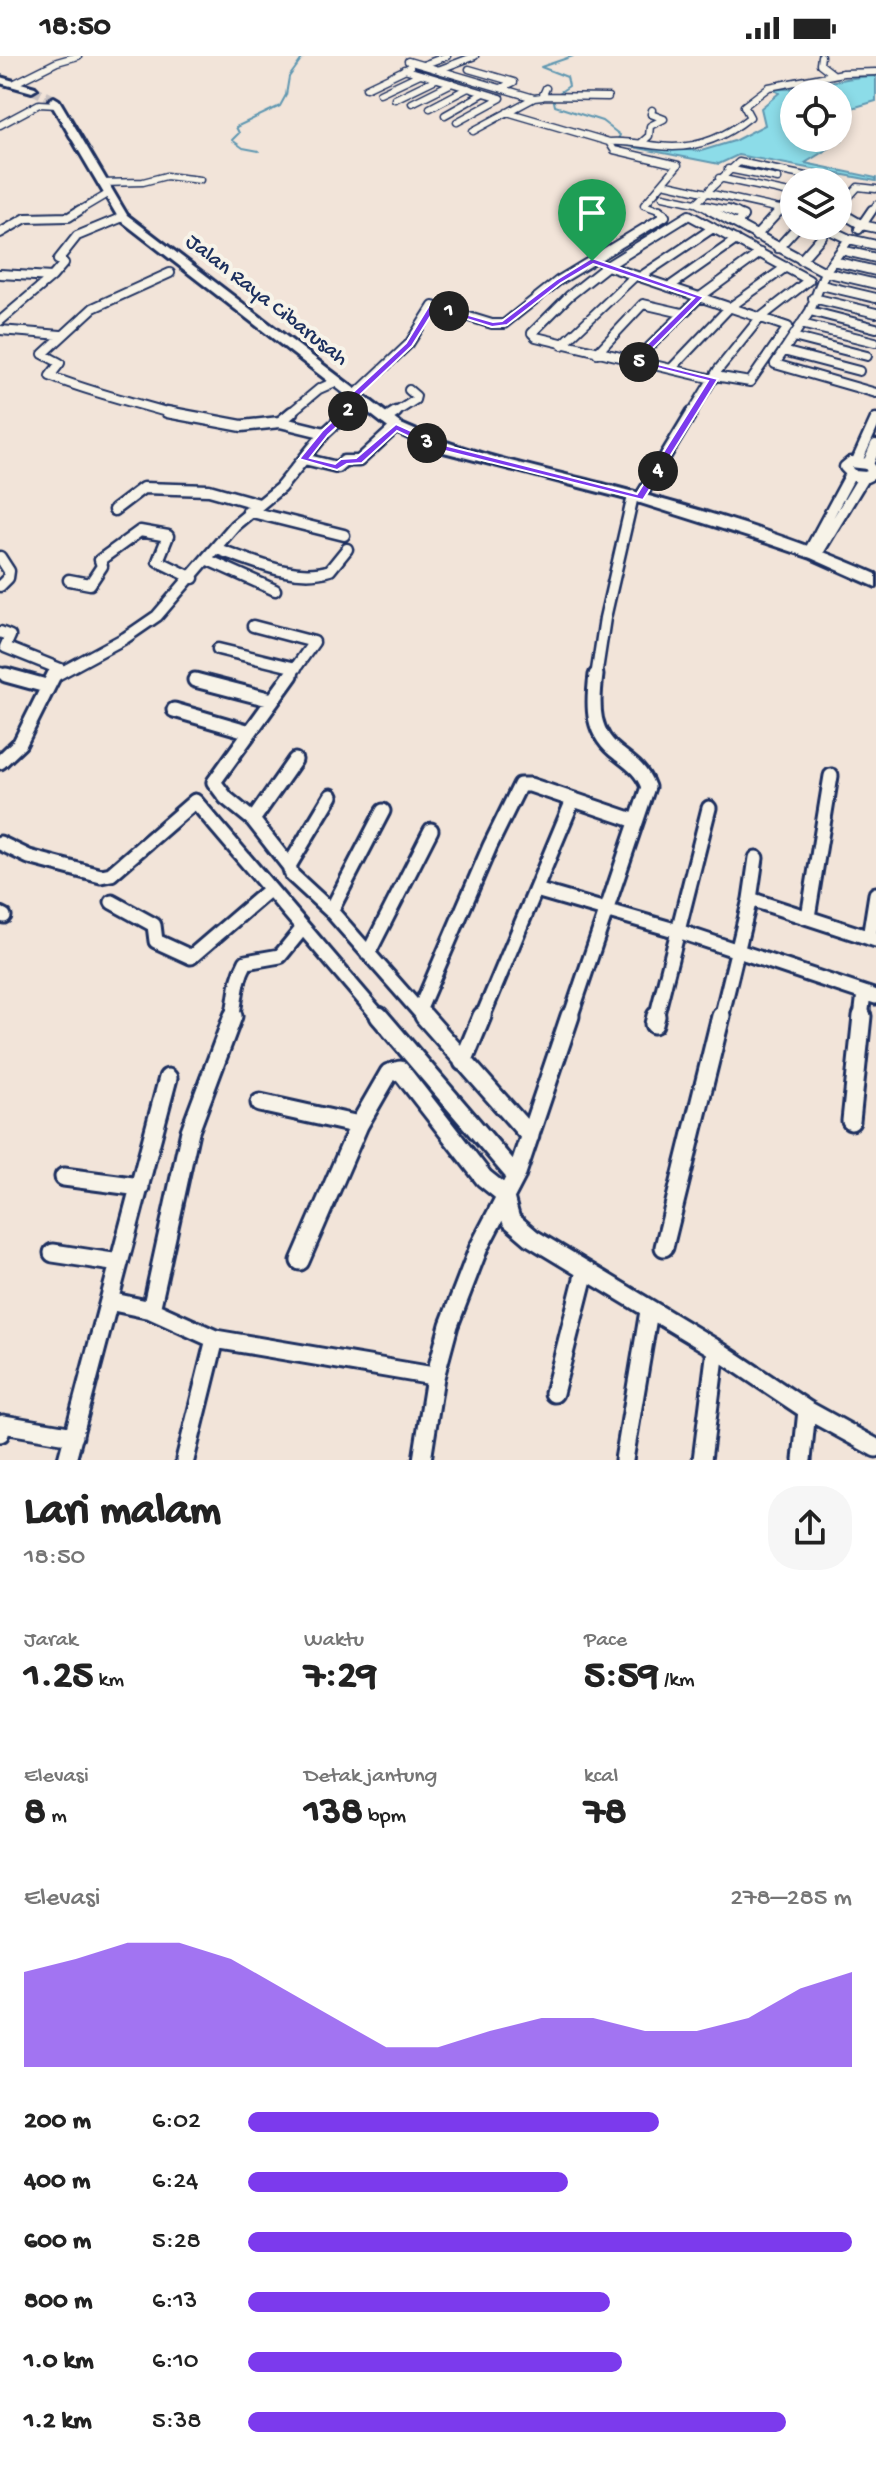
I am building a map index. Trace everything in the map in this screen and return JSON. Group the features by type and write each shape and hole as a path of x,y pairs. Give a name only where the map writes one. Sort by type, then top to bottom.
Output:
{"main road":[{"path":"0,80 32,89"},
{"name":"Jalan Raya Cibarusah","path":"55,103 123,217 390,423 437,446 636,497 813,553 876,581"}],"street":[{"path":"15,83 62,60 78,56"},
{"path":"366,88 417,60 447,56"},
{"path":"438,70 475,56"},
{"path":"821,56 820,64 833,74"},
{"path":"417,60 438,70 534,98"},
{"path":"454,75 478,65"},
{"path":"404,69 501,98"},
{"path":"469,69 514,82 501,88"},
{"path":"507,112 609,142 624,140 679,147 712,140 749,121 744,106 759,97 766,88 833,74 876,72"},
{"path":"380,93 420,74"},
{"path":"412,103 465,78"},
{"path":"395,99 436,79"},
{"path":"430,108 468,88"},
{"path":"546,88 551,96"},
{"path":"457,122 513,92"},
{"path":"445,115 484,93"},
{"path":"473,131 534,98 608,97"},
{"path":"0,125 39,104 55,103"},
{"path":"641,143 650,134 650,126 664,119 651,114 652,110"},
{"path":"0,762 20,743 46,686 60,669 144,626 193,578 248,511 280,488 325,433 409,344 433,306 492,324 504,324 558,281 665,216 664,212 644,205 678,165 614,150 609,142"},
{"path":"696,203 728,169 742,162 780,170"},
{"path":"728,169 776,181 780,177"},
{"path":"69,217 105,188 166,176 200,180"},
{"path":"719,178 780,190"},
{"path":"665,182 780,206"},
{"path":"852,194 859,186 876,189"},
{"path":"663,196 696,203 825,272 876,284"},
{"path":"852,236 873,215 876,205"},
{"path":"756,236 780,211"},
{"path":"422,1460 433,1376 455,1299 504,1194 516,1176 646,797 646,778 598,732 594,704 609,603 636,497 714,378 760,318 809,280 689,215 607,266 534,329 533,335 562,345 714,378 750,382 788,328 760,318 729,308 700,297 638,276 607,266 592,261"},
{"path":"0,233 26,218 69,217 97,226"},
{"path":"0,321 52,277 64,263 58,260 74,238 123,217"},
{"path":"852,219 876,228"},
{"path":"562,345 638,276 713,228"},
{"path":"852,238 876,244"},
{"path":"669,287 736,240"},
{"path":"778,248 785,240"},
{"path":"801,260 818,240"},
{"path":"848,240 825,272 810,311 775,364 876,393"},
{"path":"841,250 876,258"},
{"path":"635,361 700,297 760,253"},
{"path":"833,261 876,271"},
{"path":"671,369 729,308 786,267"},
{"path":"170,273 88,311 43,354 60,363 50,376 96,395 107,394 163,413 234,426 280,422 325,433"},
{"path":"0,274 52,277"},
{"path":"821,285 876,298"},
{"path":"813,298 876,313"},
{"path":"597,353 643,304 682,313"},
{"path":"810,311 876,328"},
{"path":"801,324 876,342 850,386"},
{"path":"0,330 61,335"},
{"path":"793,337 867,356"},
{"path":"783,351 859,371"},
{"path":"280,422 319,389 335,382"},
{"path":"304,459 337,467 344,461 359,461 390,423 415,400 415,393 409,390"},
{"path":"863,462 876,419"},
{"path":"863,478 851,474 845,467 863,462 876,445"},
{"path":"813,553 863,478 874,473 863,462"},
{"path":"813,553 851,474"},
{"path":"114,510 143,488 220,492 259,504"},
{"path":"248,511 344,535"},
{"path":"69,580 90,584 102,566 100,560 140,531 168,536 158,561 193,578"},
{"path":"217,549 305,573 329,571 347,549"},
{"path":"0,557 9,571 8,578 0,586"},
{"path":"208,560 275,590"},
{"path":"253,626 314,642 214,782 226,798 253,820 289,866 292,875 331,911 530,1136"},
{"path":"0,632 10,636 5,647 60,669"},
{"path":"218,649 296,668"},
{"path":"0,673 46,686"},
{"path":"195,680 272,700"},
{"path":"174,710 250,732"},
{"path":"253,820 295,760"},
{"path":"808,917 831,776"},
{"path":"419,1011 520,785 530,785 636,821"},
{"path":"289,866 331,796"},
{"path":"463,1062 573,800"},
{"path":"0,843 44,862 101,876 111,874 195,801 516,1176"},
{"path":"654,1024 709,808"},
{"path":"331,911 383,811"},
{"path":"368,954 431,830"},
{"path":"664,1247 750,899 756,858"},
{"path":"112,902 154,925 156,941 191,957 270,889"},
{"path":"536,890 678,931 870,995 851,1121"},
{"path":"750,899 872,939 876,894"},
{"path":"151,1310 190,1131 231,1022 239,972 246,962 280,956 302,929"},
{"path":"300,1261 359,1125 389,1073 400,1070 484,1178 504,1194 511,1220 532,1238 716,1349 807,1410 876,1448"},
{"path":"67,1460 168,1078"},
{"path":"260,1103 359,1125"},
{"path":"64,1177 140,1187"},
{"path":"53,1253 119,1263"},
{"path":"554,1393 585,1271"},
{"path":"109,1301 151,1310 215,1339 433,1376"},
{"path":"624,1460 649,1311"},
{"path":"185,1460 215,1339"},
{"path":"702,1460 716,1349"},
{"path":"802,1460 807,1410"},
{"path":"0,1433 3,1424 74,1436"}],"water":[{"path":"876,76 876,101 852,108 852,80 845,80"},
{"path":"772,89 780,89 780,152 823,152 805,163 829,168 807,168 738,155 719,164 623,145 701,151 734,141 765,125 761,108 779,93"},
{"path":"852,173 876,178 876,181 852,176"}],"waterway":[{"path":"259,151 243,148 232,140 239,133 236,127 280,106 286,95 289,77 304,56"},
{"path":"573,56 541,67 567,77 569,86 553,97 555,106 602,121 620,135 618,139"}],"tunnel":[{"path":"32,89 54,100"}],"route":[{"path":"592,261 700,297 635,361 713,379 640,498 437,446 396,427 359,461 344,461 337,467 304,459 341,416 360,401 354,396 409,344 433,306 492,324 504,324 558,281 592,261"}]}
